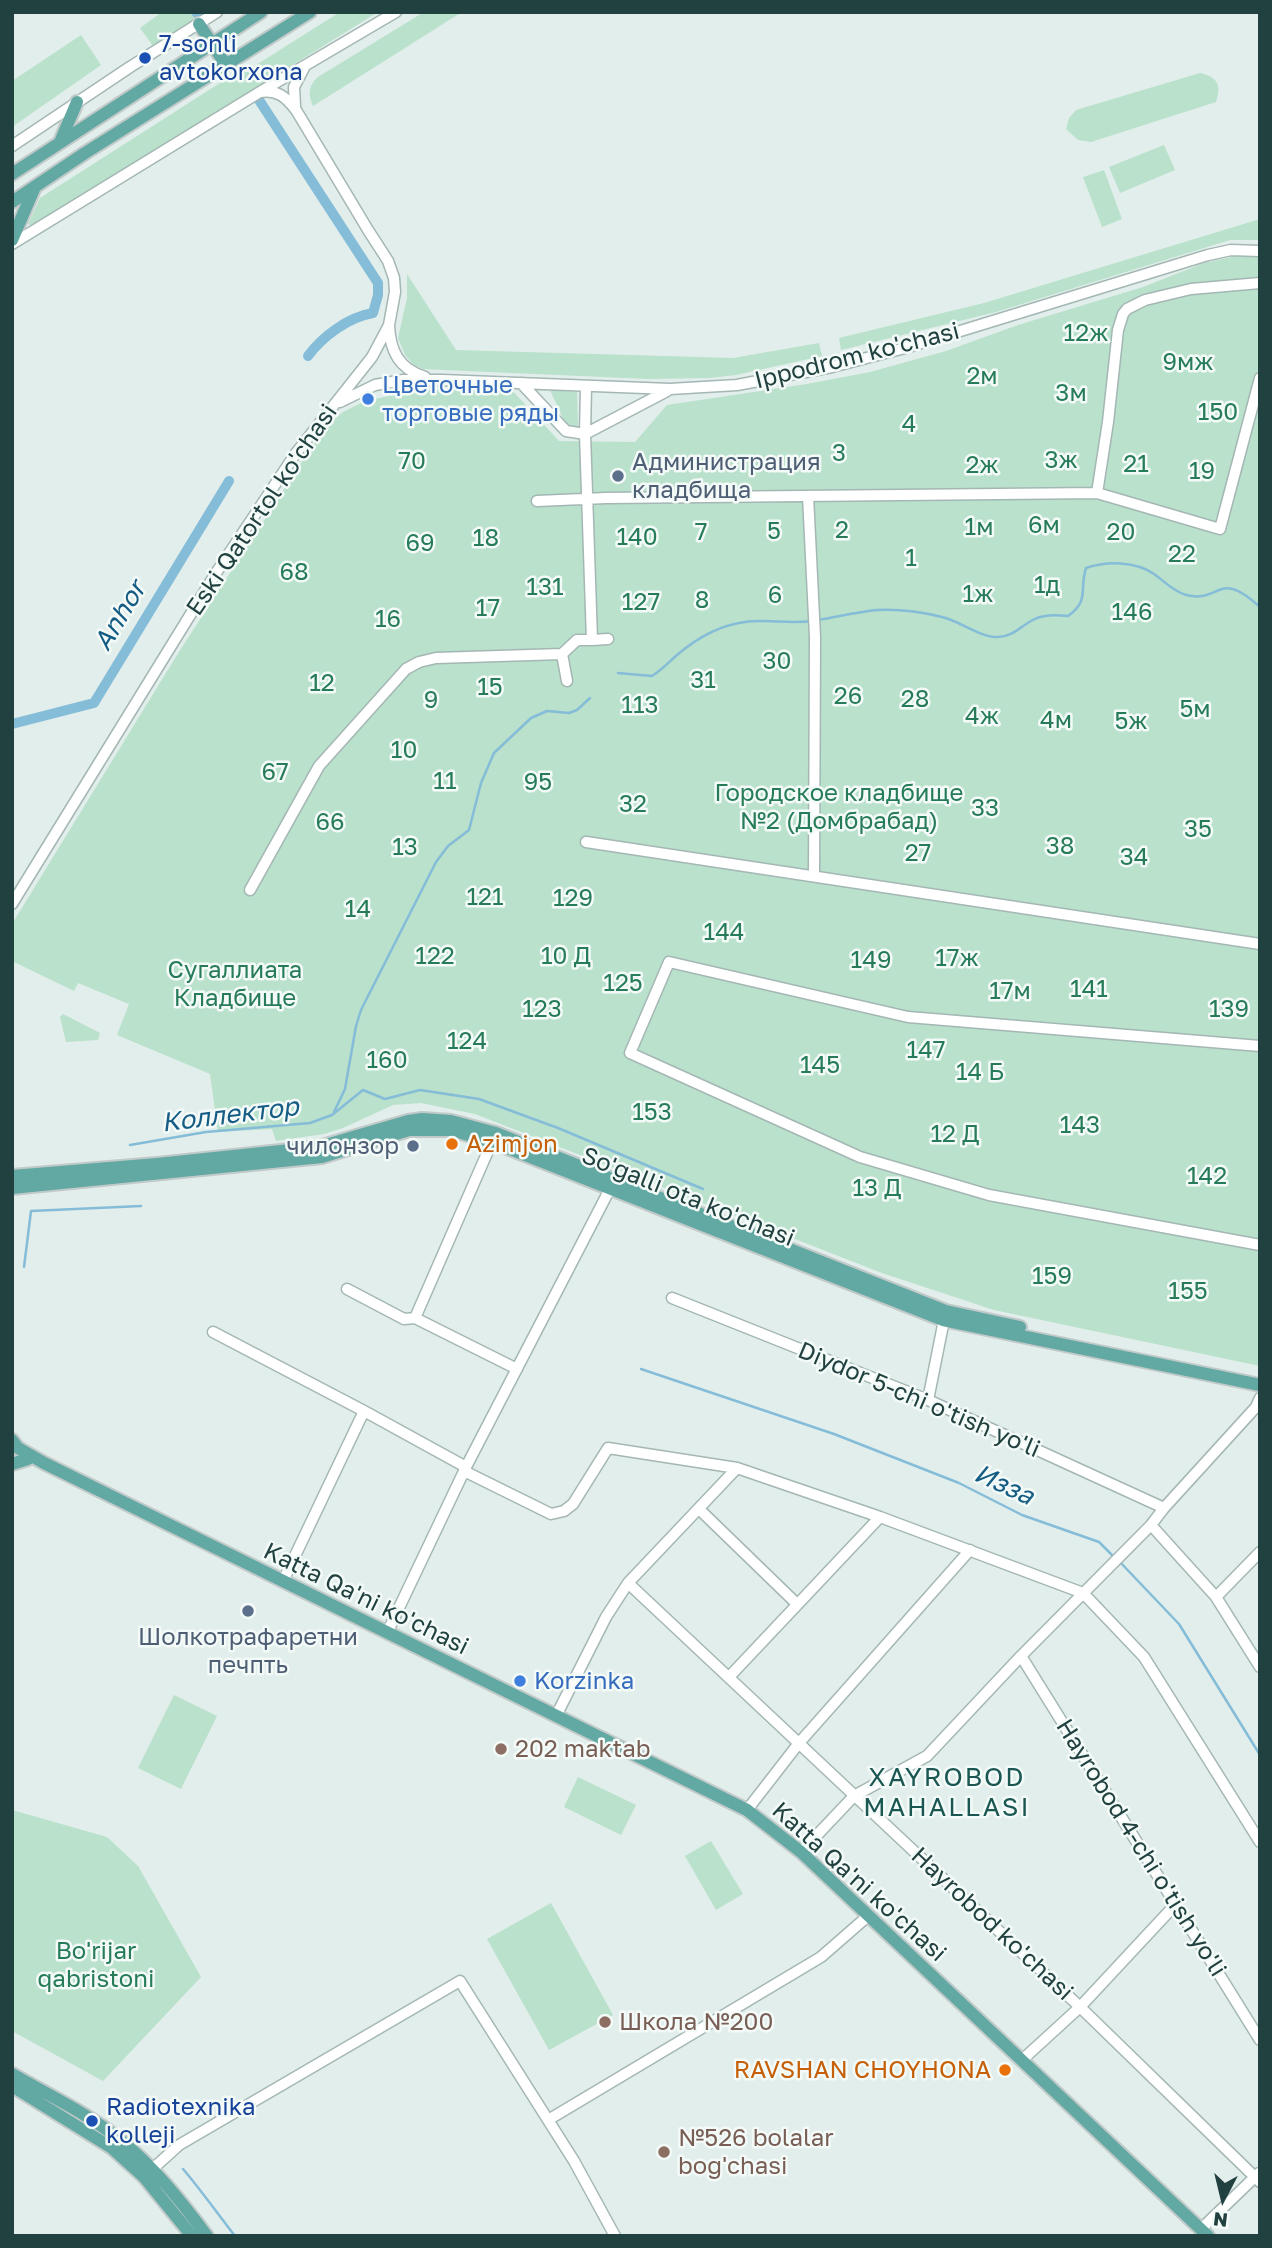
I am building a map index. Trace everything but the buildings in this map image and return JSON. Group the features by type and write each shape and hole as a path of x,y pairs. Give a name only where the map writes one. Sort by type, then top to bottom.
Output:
{"main road":[{"path":"12,172 30,163 261,12"},
{"path":"12,202 310,12"},
{"path":"199,24 226,65"},
{"path":"60,142 78,102"},
{"path":"12,242 35,188"},
{"name":"So'galli ota ko'chasi","path":"12,1176 319,1147 408,1121 451,1121 945,1316 1260,1385"},
{"name":"So'galli ota ko'chasi","path":"12,1188 322,1157 423,1128 494,1138"},
{"name":"So'galli ota ko'chasi","path":"945,1316 1260,1378"},
{"path":"12,1440 18,1448 44,1463"},
{"path":"12,1456 44,1463"},
{"path":"12,1464 29,1459"},
{"name":"Katta Qa'ni ko'chasi","path":"44,1463 747,1810 801,1853 1205,2232"},
{"path":"12,2074 110,2132 148,2173 192,2236"},
{"path":"12,2086 104,2142 148,2173 178,2199 207,2236"}],"street":[{"path":"12,146 217,12"},
{"path":"12,242 396,12"},
{"path":"296,110 294,87 307,65"},
{"name":"Eski Qatortol ko'chasi","path":"12,904 216,573 296,453 372,357 389,325 395,292 394,278 388,261 296,110 275,91 260,92"},
{"name":"Ippodrom ko'chasi","path":"328,411 354,394 395,381 442,380 670,389 737,385 832,367 990,323 1208,255 1231,250 1260,251"},
{"path":"1097,493 1118,330 1123,314 1145,300 1191,289 1260,283"},
{"name":"Ippodrom ko'chasi","path":"389,325 391,345 402,365 414,373 442,380"},
{"path":"537,501 1097,493 1220,529 1260,378"},
{"path":"521,383 566,431 585,434 670,389"},
{"path":"586,386 585,434 592,640"},
{"path":"808,496 815,637 814,876"},
{"path":"250,890 319,766 407,669 419,662 436,658 562,654 577,640 608,639"},
{"path":"562,654 567,681"},
{"path":"586,842 1260,944"},
{"path":"1260,1045 908,1017 669,962 631,1053 873,1161 989,1195 1260,1245"},
{"path":"415,1318 494,1138"},
{"path":"387,1633 465,1469 612,1185"},
{"path":"347,1289 404,1319 415,1318 517,1369"},
{"name":"Diydor 5-chi o'tish yo'li","path":"672,1298 928,1400 1164,1508"},
{"path":"928,1400 945,1316"},
{"path":"213,1332 364,1410 465,1469 551,1514 564,1511 573,1504 608,1448 737,1468 880,1517 1083,1593 1144,1657 1260,1842"},
{"path":"801,1853 854,1796 926,1756 1151,1525 1256,1407 1260,1398"},
{"path":"282,1581 364,1410"},
{"path":"556,1716 606,1617 628,1583 737,1468"},
{"path":"699,1510 797,1604"},
{"path":"729,1677 880,1517"},
{"path":"1151,1525 1216,1597 1260,1667"},
{"path":"747,1810 799,1742 970,1550"},
{"path":"1216,1597 1260,1552"},
{"name":"Hayrobod ko'chasi","path":"628,1583 1258,2177"},
{"name":"Hayrobod 4-chi o'tish yo'li","path":"1021,1656 1260,2040"},
{"path":"1022,2060 1080,2007 1175,1905"},
{"path":"548,2120 821,1957 868,1916"},
{"path":"148,2173 179,2145 460,1981 574,2161 615,2236"},
{"path":"1205,2232 1258,2177"}],"green space":[{"path":"162,12 205,12 153,46 140,28"},
{"path":"340,12 378,12 33,226 28,224 40,198 242,69 245,72"},
{"path":"424,12 462,12 313,106 310,90 318,77"},
{"path":"81,35 101,65 12,127 12,81"},
{"path":"1200,73 1217,82 1216,102 1091,142 1078,140 1066,129 1069,118 1076,110"},
{"path":"1164,145 1175,170 1120,193 1109,167"},
{"path":"1104,170 1122,219 1102,227 1083,177"},
{"path":"1260,219 1260,240 1230,240 996,312 841,350 839,338 984,303"},
{"name":"Городское кладбище №2 (Домбрабад)","path":"1236,256 1260,257 1260,1366 994,1310 882,1273 475,1114 421,1103 393,1105 324,1134 276,1141 272,1129 218,1132 210,1074 117,1035 129,1004 78,983 74,991 12,961 12,924 177,655 323,429 343,412 365,401 418,390 509,387 559,441 635,442 667,405 870,372 946,351 1018,325 1143,287 1204,263"},
{"path":"407,274 456,350 733,358 819,343 822,356 710,378 648,379 422,369 405,355 398,338 407,298"},
{"path":"550,390 577,392 578,427 566,425"},
{"path":"63,1014 100,1033 98,1040 66,1042 60,1017"},
{"path":"174,1695 217,1716 181,1789 138,1768"},
{"path":"578,1777 636,1805 621,1835 564,1807"},
{"name":"Bo'rijar qabristoni","path":"12,1810 107,1837 138,1866 201,1977 103,2081 12,2031"},
{"path":"711,1841 743,1894 716,1910 685,1856"},
{"path":"551,1903 613,2015 549,2050 487,1939"}],"waterway":[{"name":"Anhor","path":"259,100 378,283 373,313 336,329 308,356"},
{"name":"Anhor","path":"12,724 94,703 229,481"},
{"name":"Коллектор","path":"818,620 877,610 901,610 942,617 991,637 1003,637 1040,617 1068,616 1082,600 1086,568 1112,563 1146,570 1182,594 1201,596 1227,588 1242,594 1260,607"},
{"name":"Коллектор","path":"618,673 652,676 701,638 736,624 753,621 811,621"},
{"name":"Коллектор","path":"334,1112 345,1089 361,1010 436,862 448,846 469,830 481,783 494,753 531,718 547,711 569,713 577,710 590,698"},
{"name":"Коллектор","path":"130,1145 206,1132 310,1123 332,1115 363,1090 385,1099 420,1090 479,1099 558,1128 703,1189"},
{"name":"Коллектор","path":"24,1267 31,1211 141,1206"},
{"name":"Изза","path":"641,1369 834,1434 959,1483 1022,1515 1099,1542 1114,1557"},
{"name":"Изза","path":"1119,1561 1179,1624 1260,1755"},
{"path":"183,2169 235,2236"}],"place":[{"name":"7-sonli avtokorxona","path":"145,58"},
{"name":"Цветочные торговые ряды","path":"368,399"},
{"name":"Администрация кладбища","path":"618,476"},
{"name":"Azimjon","path":"452,1144"},
{"name":"чилонзор","path":"413,1146"},
{"name":"Шолкотрафаретни печпть","path":"248,1611"},
{"name":"Korzinka","path":"520,1681"},
{"name":"202 maktab","path":"501,1749"},
{"name":"Школа №200","path":"605,2022"},
{"name":"RAVSHAN CHOYHONA","path":"1005,2070"},
{"name":"Radiotexnika kolleji","path":"92,2121"},
{"name":"№526 bolalar bog'chasi","path":"664,2152"}],"district":[{"name":"XAYROBOD MAHALLASI","path":"947,1793"}],"park label":[{"name":"12ж","path":"1086,333"},
{"name":"9мж","path":"1188,362"},
{"name":"2м","path":"982,376"},
{"name":"3м","path":"1071,393"},
{"name":"150","path":"1218,412"},
{"name":"4","path":"909,424"},
{"name":"3","path":"839,453"},
{"name":"3ж","path":"1061,460"},
{"name":"70","path":"412,461"},
{"name":"21","path":"1136,464"},
{"name":"2ж","path":"982,465"},
{"name":"19","path":"1202,471"},
{"name":"6м","path":"1044,525"},
{"name":"1м","path":"979,527"},
{"name":"2","path":"842,530"},
{"name":"5","path":"774,531"},
{"name":"7","path":"701,532"},
{"name":"20","path":"1121,532"},
{"name":"140","path":"637,537"},
{"name":"18","path":"486,538"},
{"name":"69","path":"420,543"},
{"name":"22","path":"1182,554"},
{"name":"1","path":"911,558"},
{"name":"68","path":"294,572"},
{"name":"1д","path":"1047,585"},
{"name":"131","path":"545,587"},
{"name":"1ж","path":"978,594"},
{"name":"6","path":"775,595"},
{"name":"8","path":"702,600"},
{"name":"127","path":"641,602"},
{"name":"17","path":"488,608"},
{"name":"146","path":"1132,612"},
{"name":"16","path":"388,619"},
{"name":"30","path":"777,661"},
{"name":"31","path":"703,680"},
{"name":"12","path":"322,683"},
{"name":"15","path":"490,687"},
{"name":"26","path":"848,696"},
{"name":"28","path":"915,699"},
{"name":"9","path":"431,700"},
{"name":"113","path":"640,705"},
{"name":"5м","path":"1195,709"},
{"name":"4ж","path":"982,716"},
{"name":"4м","path":"1056,720"},
{"name":"5ж","path":"1131,721"},
{"name":"10","path":"404,750"},
{"name":"67","path":"275,772"},
{"name":"11","path":"445,781"},
{"name":"95","path":"538,782"},
{"name":"32","path":"633,804"},
{"name":"33","path":"985,808"},
{"name":"66","path":"330,822"},
{"name":"35","path":"1198,829"},
{"name":"38","path":"1060,846"},
{"name":"13","path":"405,847"},
{"name":"27","path":"918,853"},
{"name":"34","path":"1134,857"},
{"name":"121","path":"485,897"},
{"name":"129","path":"573,898"},
{"name":"14","path":"358,909"},
{"name":"144","path":"724,932"},
{"name":"122","path":"435,956"},
{"name":"10 Д","path":"566,956"},
{"name":"17ж","path":"957,958"},
{"name":"149","path":"871,960"},
{"name":"125","path":"623,983"},
{"name":"Сугаллиата Кладбище","path":"235,984"},
{"name":"141","path":"1089,989"},
{"name":"17м","path":"1010,991"},
{"name":"123","path":"542,1009"},
{"name":"139","path":"1229,1009"},
{"name":"124","path":"467,1041"},
{"name":"147","path":"926,1050"},
{"name":"160","path":"387,1060"},
{"name":"145","path":"820,1065"},
{"name":"14 Б","path":"980,1072"},
{"name":"153","path":"652,1112"},
{"name":"143","path":"1080,1125"},
{"name":"12 Д","path":"955,1134"},
{"name":"142","path":"1207,1176"},
{"name":"13 Д","path":"877,1188"},
{"name":"159","path":"1052,1276"},
{"name":"155","path":"1188,1291"}]}
